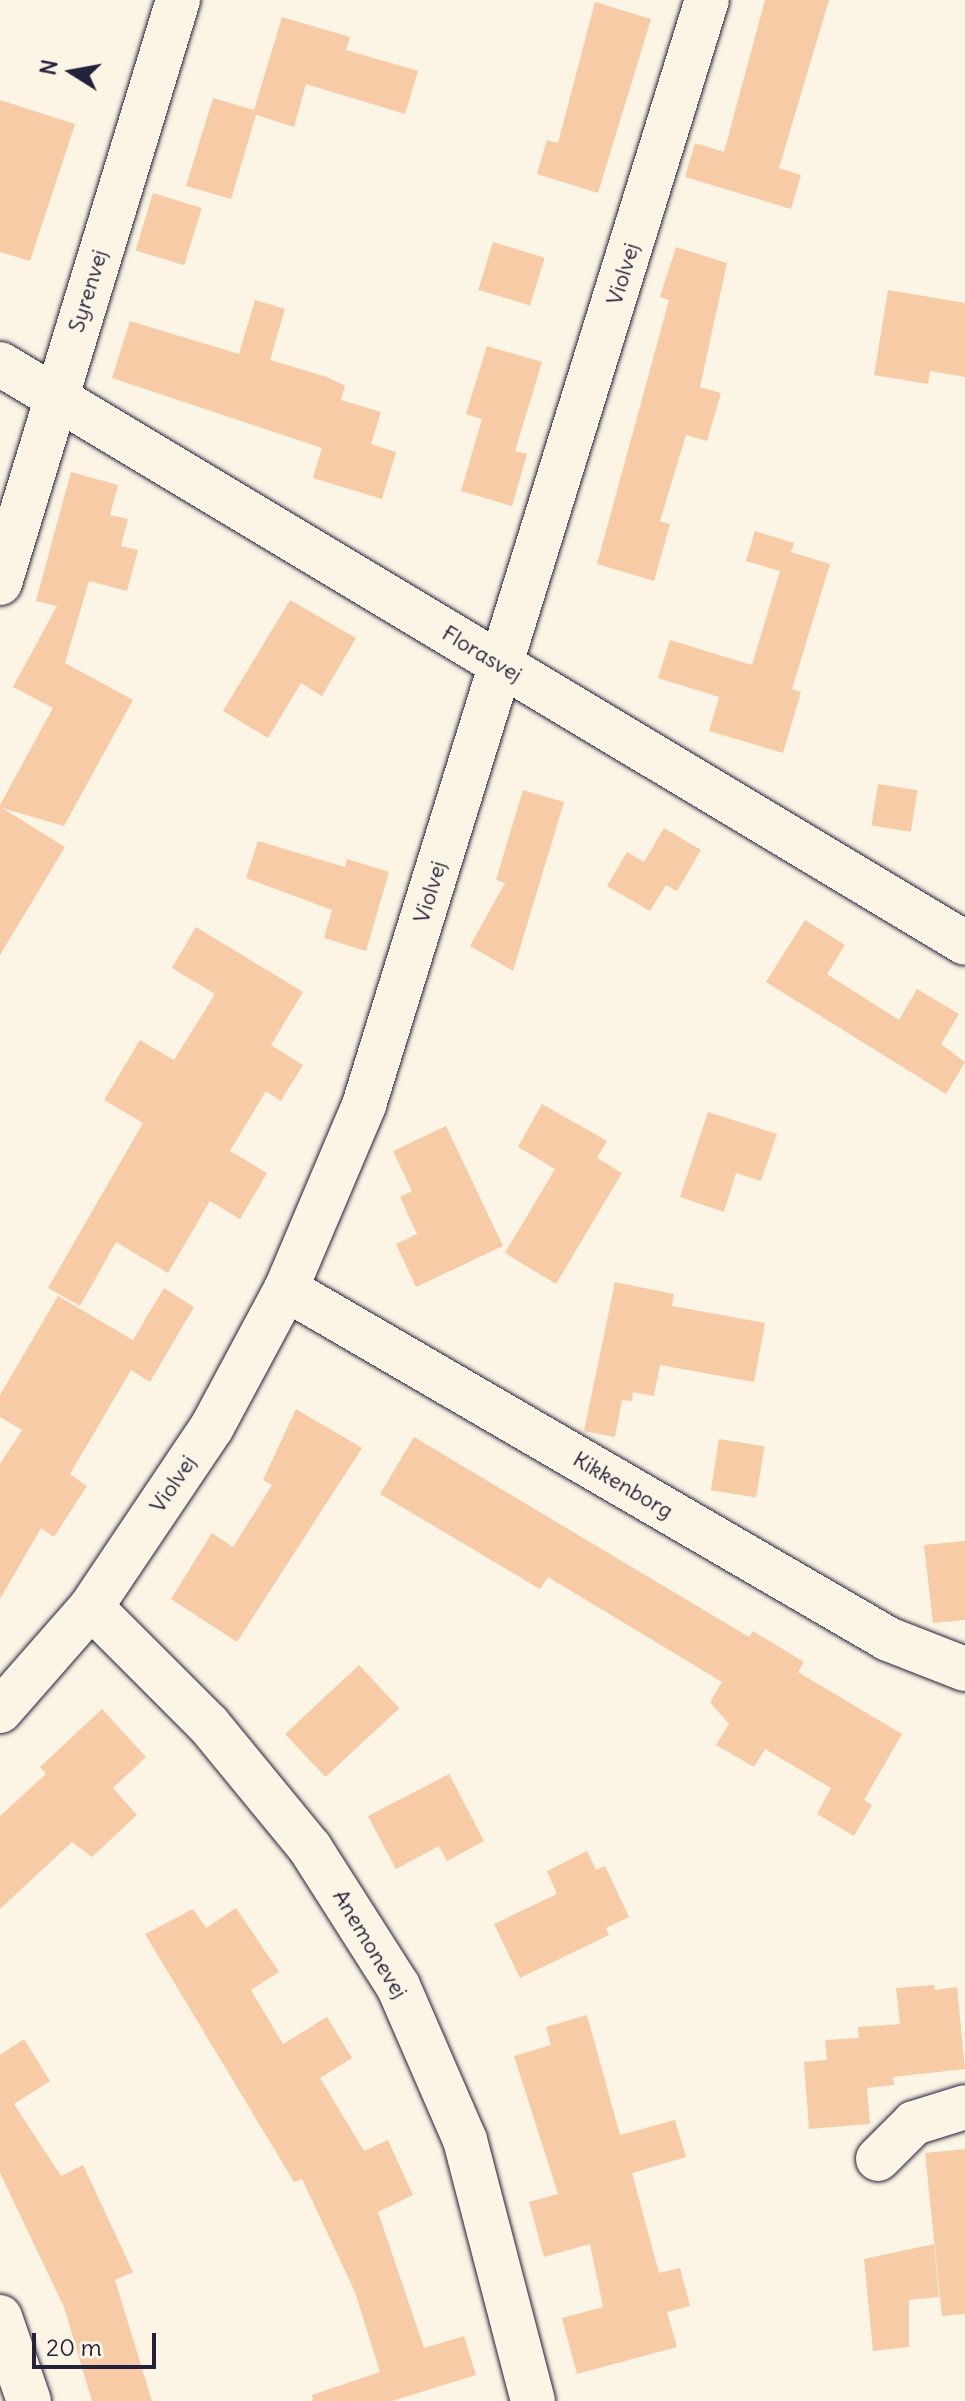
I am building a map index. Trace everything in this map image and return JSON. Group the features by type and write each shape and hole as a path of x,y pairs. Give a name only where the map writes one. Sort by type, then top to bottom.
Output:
{"street":[{"name":"Syrenvej","path":"0,583 178,0"},
{"name":"Violvej","path":"0,1711 91,1607 212,1427 286,1289 364,1105 707,0"},
{"name":"Florasvej","path":"0,364 965,943"},
{"name":"Kikkenborg","path":"286,1289 888,1639 965,1669"},
{"name":"Anemonevej","path":"91,1607 209,1725 310,1848 398,1986 465,2140 533,2401"},
{"path":"878,2159 914,2123 965,2107"},
{"path":"0,2317 29,2401"}],"building":[{"path":"765,0 829,0 779,168 801,175 791,209 685,177 695,143 724,152"},
{"path":"595,2 651,19 598,193 537,174 547,140 558,143"},
{"path":"282,17 350,37 346,50 418,71 405,114 306,84 294,127 256,115 231,199 186,186 213,98 254,110"},
{"path":"0,100 75,124 30,261 0,252"},
{"path":"153,193 202,208 184,265 135,250"},
{"path":"493,242 545,258 530,306 478,290"},
{"path":"676,247 727,263 700,387 721,393 707,441 686,435 660,521 670,524 654,581 597,564 669,300 660,297"},
{"path":"888,290 965,303 965,377 930,371 928,384 874,375"},
{"path":"255,300 285,309 270,360 327,377 345,386 341,400 381,412 371,444 396,452 382,499 313,478 322,448 112,378 130,321 239,354"},
{"path":"487,346 542,362 515,451 527,454 512,506 461,491 482,419 466,414"},
{"path":"71,472 118,485 110,515 128,519 121,546 138,550 127,591 89,581 65,663 133,700 64,826 2,808 65,847 0,955 0,805 53,708 13,687 57,606 36,601"},
{"path":"755,531 794,543 791,552 830,564 792,689 801,692 783,753 709,731 719,697 658,678 670,640 752,665 780,571 746,561"},
{"path":"290,600 356,638 322,696 301,683 268,738 223,711"},
{"path":"878,784 918,790 911,832 871,825"},
{"path":"523,790 564,802 513,971 470,946 505,883 496,880"},
{"path":"664,828 701,850 677,891 666,885 650,911 607,886 627,852 644,862"},
{"path":"258,841 345,867 347,859 389,872 366,951 324,938 332,910 246,878"},
{"path":"805,920 845,945 827,974 899,1020 917,989 959,1014 941,1044 965,1062 946,1094 766,982"},
{"path":"196,927 303,992 271,1045 303,1065 281,1101 266,1091 230,1151 267,1173 240,1219 210,1201 168,1273 116,1242 80,1306 48,1288 143,1123 104,1100 140,1040 174,1060 215,994 172,968"},
{"path":"542,1104 607,1141 597,1158 622,1173 556,1284 505,1253 555,1169 518,1147"},
{"path":"708,1112 777,1134 761,1181 736,1173 724,1212 680,1197"},
{"path":"446,1126 503,1246 416,1287 396,1244 417,1234 400,1197 412,1191 393,1151"},
{"path":"615,1282 674,1294 672,1306 765,1323 754,1382 660,1365 654,1396 633,1392 632,1401 622,1400 615,1437 584,1431"},
{"path":"164,1288 194,1307 150,1382 131,1370 70,1474 87,1486 54,1537 41,1528 0,1599 0,1464 22,1430 0,1417 0,1395 58,1296 133,1340"},
{"path":"296,1409 362,1448 237,1642 171,1599 212,1533 233,1547 272,1485 263,1480"},
{"path":"414,1437 749,1637 753,1631 804,1662 798,1672 902,1734 864,1800 872,1805 854,1836 817,1814 831,1788 765,1749 754,1767 716,1745 729,1724 710,1702 722,1682 548,1577 540,1589 380,1494"},
{"path":"719,1439 764,1446 756,1498 711,1490"},
{"path":"965,1541 965,1620 933,1623 924,1545"},
{"path":"359,1665 399,1708 325,1777 285,1734"},
{"path":"102,1709 146,1757 113,1788 137,1815 92,1857 72,1842 0,1909 0,1816 46,1774 40,1767"},
{"path":"449,1774 484,1841 447,1861 439,1846 396,1869 368,1816"},
{"path":"587,1851 596,1870 605,1866 629,1917 606,1928 609,1935 520,1978 494,1924 557,1894 547,1871"},
{"path":"236,1908 279,1972 251,1990 283,2044 327,2017 352,2058 320,2078 364,2151 388,2140 413,2195 378,2212 424,2348 464,2336 476,2375 392,2401 313,2401 312,2395 380,2372 355,2292 302,2179 294,2182 145,1934 193,1909 206,1928"},
{"path":"934,1985 935,1990 957,1987 965,2069 893,2077 894,2085 867,2088 870,2124 809,2129 804,2062 827,2060 825,2040 859,2038 858,2027 900,2024 896,1988"},
{"path":"587,2015 620,2135 675,2120 686,2157 632,2173 659,2273 680,2268 690,2306 667,2312 677,2347 577,2374 562,2318 603,2307 590,2244 544,2257 529,2202 558,2194 514,2056 551,2045 546,2027"},
{"path":"24,2039 50,2081 14,2104 61,2176 83,2165 133,2272 115,2280 152,2401 92,2401 64,2307 0,2173 0,2055"},
{"path":"965,2149 965,2314 942,2316 925,2153"},
{"path":"934,2244 939,2297 909,2300 909,2347 873,2351 864,2259"}]}
